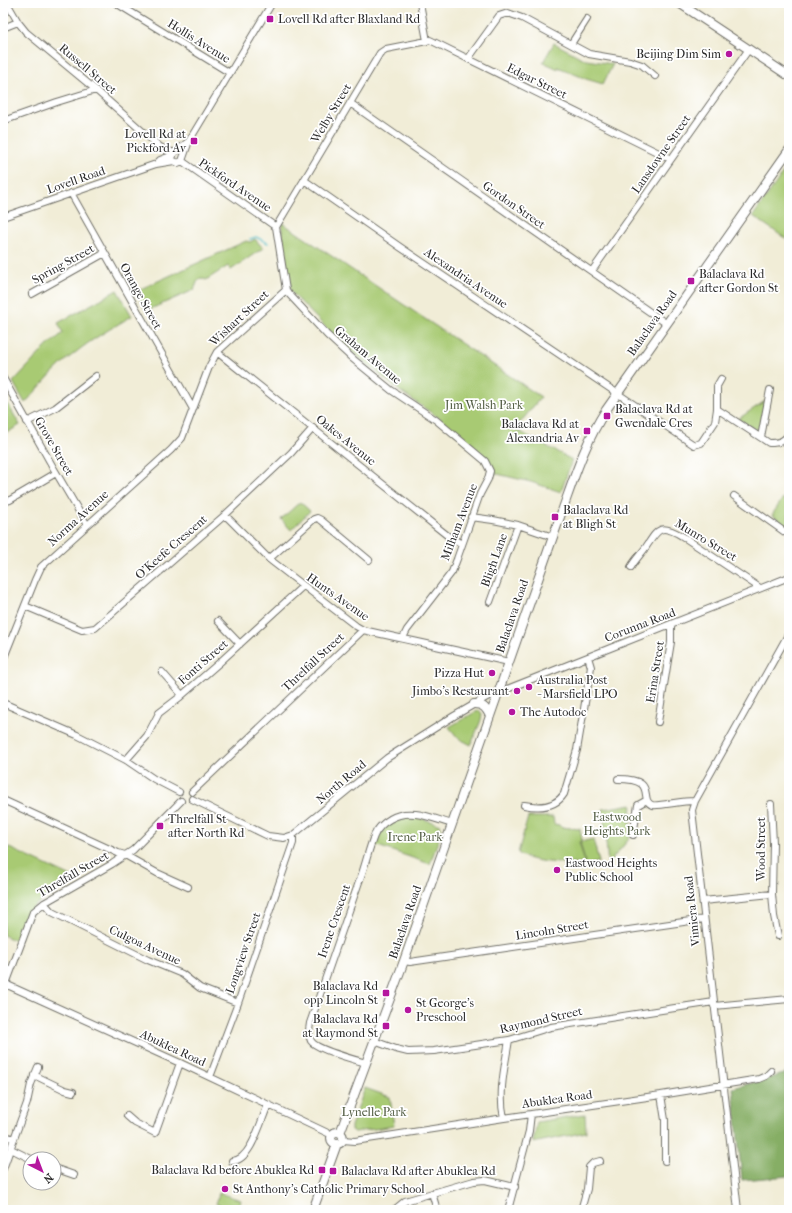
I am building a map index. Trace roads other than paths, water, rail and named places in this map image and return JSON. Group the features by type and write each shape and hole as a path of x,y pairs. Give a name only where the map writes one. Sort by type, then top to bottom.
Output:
{"main road":[{"path":"678,3 689,6 749,50 789,76"},
{"name":"Balaclava Road","path":"313,1210 338,1138 404,961 584,450 596,425 617,394 789,150"},
{"path":"474,704 484,706 490,716"}],"street":[{"name":"Russell Street","path":"7,3 18,22 26,32 96,90 160,147 175,155"},
{"name":"Hollis Avenue","path":"116,3 230,73"},
{"path":"189,141 175,155 178,163 183,159 189,141 272,3"},
{"path":"420,3 427,41"},
{"path":"468,59 499,16 503,13 508,13 515,14 589,54 630,61 642,65 655,76"},
{"path":"571,44 587,19"},
{"path":"3,28 18,22"},
{"name":"Edgar Street","path":"427,41 430,40 671,159"},
{"name":"Welby Street","path":"276,227 378,55 383,50 427,41"},
{"name":"Lansdowne Street","path":"592,271 749,50"},
{"path":"3,121 96,90"},
{"name":"Gordon Street","path":"350,103 667,324"},
{"path":"158,162 163,155 160,147"},
{"name":"Pickford Avenue","path":"175,155 181,152 183,159 276,227"},
{"name":"Lovell Road","path":"3,217 175,155"},
{"name":"Alexandria Avenue","path":"304,180 400,247 694,445 701,443 715,422 717,409 717,386 721,379"},
{"name":"Orange Street","path":"71,193 193,409"},
{"path":"276,227 286,290"},
{"name":"Spring Street","path":"32,294 105,253"},
{"name":"Wishart Street","path":"193,409 208,367 217,352 286,290"},
{"name":"Graham Avenue","path":"286,290 312,320 336,344 391,390 436,420 485,461 490,471"},
{"name":"Oakes Avenue","path":"217,352 448,536 462,544"},
{"path":"27,422 55,408 96,376"},
{"name":"Grove Street","path":"3,378 87,525"},
{"path":"761,437 770,390"},
{"name":"Norma Avenue","path":"3,660 41,567 171,450 182,438 193,409"},
{"path":"717,409 769,443 778,443 785,439 789,434"},
{"name":"O'Keefe Crescent","path":"25,606 82,630 95,628 225,515 291,453 312,428"},
{"name":"Milham Avenue","path":"403,638 407,630 452,572 471,517 480,494 488,480 490,471"},
{"path":"3,499 6,501 10,500 56,473"},
{"path":"734,496 789,535"},
{"name":"Hunts Avenue","path":"225,515 269,559 363,630 509,662"},
{"path":"471,517 518,525 553,537"},
{"path":"269,559 317,518 369,560"},
{"name":"Bligh Lane","path":"490,602 518,525"},
{"name":"Munro Street","path":"630,568 653,535 665,528 682,536 760,588"},
{"name":"Corunna Road","path":"498,692 671,625 789,577"},
{"name":"Fonti Street","path":"126,760 147,736 159,713 182,695 240,644 303,586"},
{"path":"218,621 240,644"},
{"name":"Erina Street","path":"658,722 671,642 671,625"},
{"name":"Threlfall Street","path":"192,796 363,630"},
{"name":"Vimiera Road","path":"738,1210 692,810 695,801 789,633"},
{"path":"524,805 543,807 560,800 564,794 577,750 591,667 588,657"},
{"path":"162,672 182,695"},
{"name":"North Road","path":"292,836 387,758 474,704 498,692"},
{"path":"3,703 77,735 126,760 154,779 179,792 187,790 192,796 268,836 284,838 292,836"},
{"path":"618,779 639,781 645,790 647,800 650,804 655,806 686,800 695,801"},
{"path":"179,792 178,798 181,801 190,801 192,796"},
{"path":"3,800 125,855 157,873 188,886"},
{"path":"633,835 638,805 647,800"},
{"name":"Threlfall Street","path":"4,984 30,916 36,909 125,855 139,844 181,801"},
{"name":"Wood Street","path":"772,804 772,894 778,936"},
{"name":"Irene Crescent","path":"366,1063 321,1048 312,1042 309,1034 310,1023 374,837 378,828 398,815 411,813 452,824"},
{"name":"Longview Street","path":"210,1077 238,1003 292,843 292,836"},
{"name":"Wood Street","path":"703,901 772,894"},
{"name":"Culgoa Avenue","path":"44,903 52,912 148,960 182,974 200,988 238,1003"},
{"name":"Lincoln Street","path":"404,961 410,962 704,919"},
{"name":"Abuklea Road","path":"4,984 180,1063 338,1138 356,1141 759,1079 766,1076 770,1071"},
{"name":"Raymond Street","path":"374,1041 403,1051 434,1051 509,1040 551,1027 714,1004 789,999"},
{"path":"504,1118 500,1093 509,1040"},
{"path":"127,1116 135,1123 155,1133 180,1063"},
{"path":"3,1169 27,1103 38,1067"},
{"path":"34,1076 73,1092"},
{"path":"661,1095 665,1120 665,1161"},
{"path":"232,1161 240,1160 248,1152 268,1105"},
{"path":"508,1210 529,1131 530,1114"},
{"path":"3,1135 14,1139"},
{"path":"11,1149 22,1154"},
{"path":"581,1210 587,1189 589,1168 593,1163 600,1161"},
{"path":"62,1170 74,1174"},
{"path":"394,1210 405,1201 474,1181 484,1180 515,1187"},
{"path":"432,1193 437,1210"}],"waterway":[{"path":"250,239 256,237 268,243"}],"place":[{"name":"Lovell Rd after Blaxland Rd","path":"270,19"},
{"name":"Beijing Dim Sim","path":"729,54"},
{"name":"Lovell Rd at Pickford Av","path":"194,141"},
{"name":"Balaclava Rd after Gordon St","path":"691,281"},
{"name":"Balaclava Rd at Gwendale Cres","path":"607,416"},
{"name":"Balaclava Rd at Alexandria Av","path":"587,431"},
{"name":"Balaclava Rd at Bligh St","path":"555,517"},
{"name":"Pizza Hut","path":"492,673"},
{"name":"Australia Post - Marsfield LPO","path":"529,687"},
{"name":"Jimbo's Restaurant","path":"517,691"},
{"name":"The Autodoc","path":"512,712"},
{"name":"Threlfall St after North Rd","path":"160,826"},
{"name":"Eastwood Heights Public School","path":"557,870"},
{"name":"Balaclava Rd opp Lincoln St","path":"386,993"},
{"name":"St George's Preschool","path":"408,1010"},
{"name":"Balaclava Rd at Raymond St","path":"386,1026"},
{"name":"Balaclava Rd before Abuklea Rd","path":"322,1170"},
{"name":"Balaclava Rd after Abuklea Rd","path":"333,1171"},
{"name":"St Anthony's Catholic Primary School","path":"225,1189"}],"park label":[{"name":"Jim Walsh Park","path":"484,405"},
{"name":"Eastwood Heights Park","path":"617,824"},
{"name":"Irene Park","path":"415,837"},
{"name":"Lynelle Park","path":"374,1112"}]}
